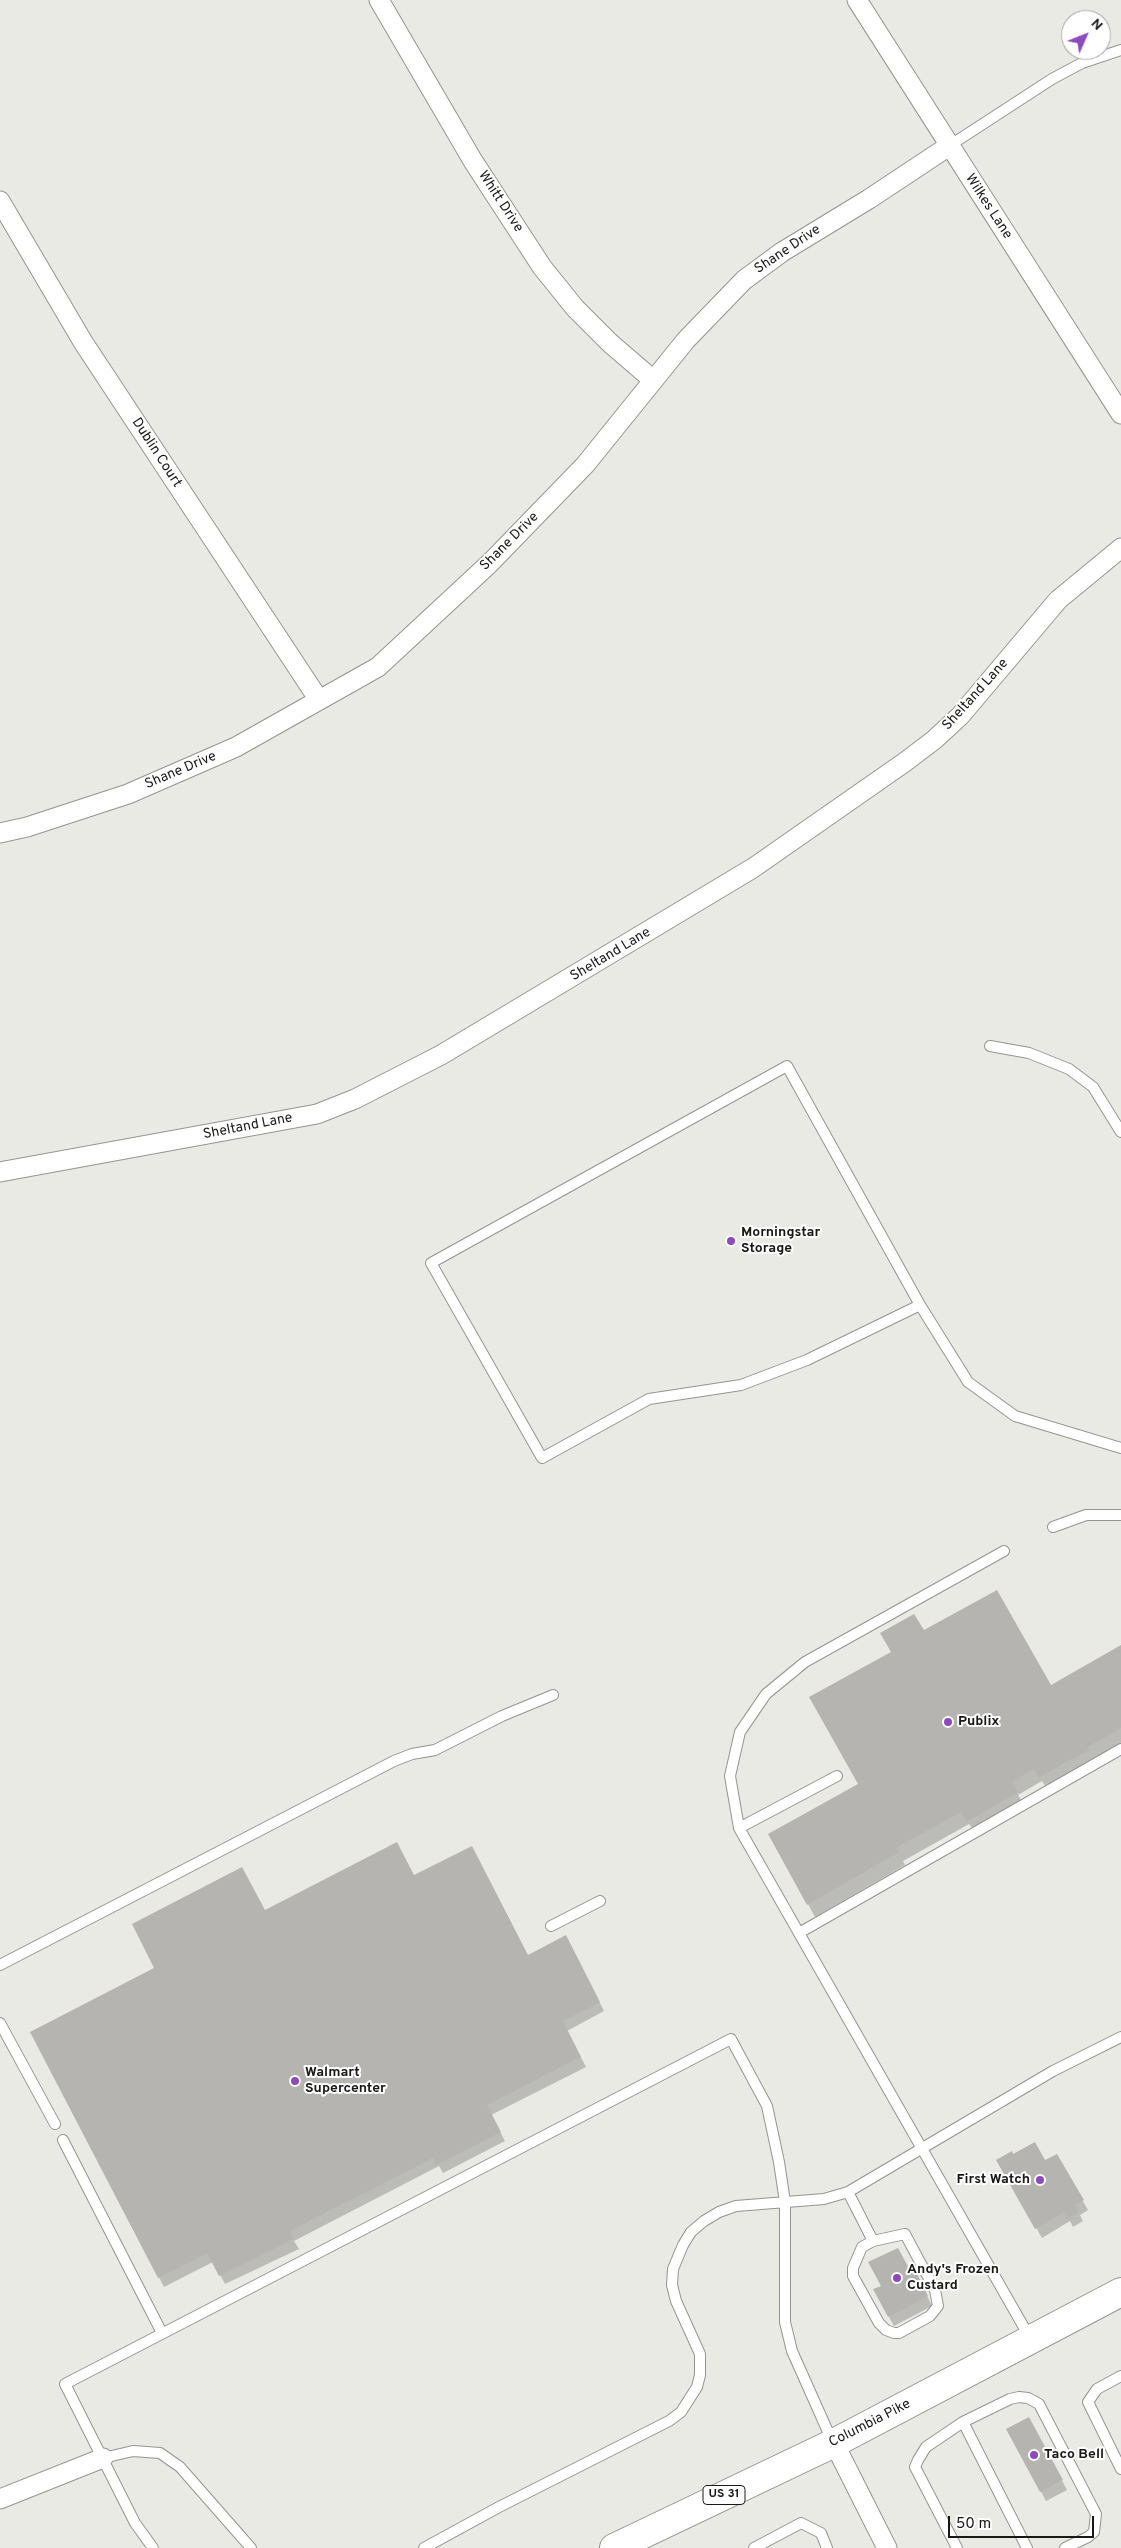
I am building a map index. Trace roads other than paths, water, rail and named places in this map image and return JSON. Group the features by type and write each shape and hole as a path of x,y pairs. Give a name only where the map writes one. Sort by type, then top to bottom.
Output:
{"main road":[{"name":"Columbia Pike","path":"614,2548 834,2443 1030,2338 1121,2292"}],"street":[{"name":"Whitt Drive","path":"378,0 473,161 542,267 575,308 610,343 653,380"},
{"name":"Wilkes Lane","path":"857,0 1121,414"},
{"name":"Shane Drive","path":"0,833 27,827 128,794 236,747 378,667 490,563 585,465 712,310 744,280 782,252 949,146"},
{"name":"Dublin Court","path":"0,201 83,342 319,700"},
{"name":"Sheltand Lane","path":"0,1172 317,1114 355,1099 441,1055 753,868 927,746 960,716 1058,600 1121,548"},
{"path":"834,2443 887,2548"},
{"path":"0,2499 103,2458"}],"lane":[{"path":"949,146 1052,79 1082,63 1121,50"},
{"path":"990,1046 1029,1053 1069,1069 1093,1087 1121,1132"},
{"path":"920,1305 807,1360 741,1386 649,1399 542,1458 431,1262 787,1066 920,1305 968,1382 1015,1416 1121,1448"},
{"path":"1053,1527 1086,1515 1121,1515"},
{"path":"1004,1551 805,1662 766,1694 752,1711 740,1732 730,1776 733,1804 739,1828 1030,2338"},
{"path":"0,1965 394,1760 412,1754 435,1750 502,1716 553,1695"},
{"path":"799,1933 1121,1750"},
{"path":"739,1828 837,1776"},
{"path":"552,1926 600,1901"},
{"path":"0,2025 12,2043 55,2124"},
{"path":"424,2548 499,2507 669,2421 681,2412 697,2387 700,2375 700,2354 682,2318 672,2286 677,2257 691,2232 719,2212 736,2206 824,2199 848,2192 1053,2071 1121,2037"},
{"path":"153,2548 135,2523 65,2384 731,2039 767,2106 785,2202 786,2322 792,2351 834,2443"},
{"path":"63,2140 162,2333"},
{"path":"848,2192 873,2241"},
{"path":"905,2234 938,2300 935,2312 899,2333 889,2332 882,2327 853,2276 853,2268 862,2247 873,2241 905,2234"},
{"path":"1121,2376 1097,2389 1088,2402 1121,2469"},
{"path":"957,2548 915,2467 926,2447 963,2422 1010,2398 1028,2398 1039,2404 1096,2518 1094,2532 1065,2548"},
{"path":"963,2422 1027,2548"},
{"path":"103,2458 132,2451 160,2453 180,2467 252,2548"},
{"path":"754,2548 802,2523 821,2533 827,2548"}],"place":[{"name":"Morningstar Storage","path":"731,1241"},
{"name":"Publix","path":"948,1722"},
{"name":"Walmart Supercenter","path":"295,2081"},
{"name":"First Watch","path":"1040,2180"},
{"name":"Andy's Frozen Custard","path":"897,2278"},
{"name":"Taco Bell","path":"1034,2455"}]}
